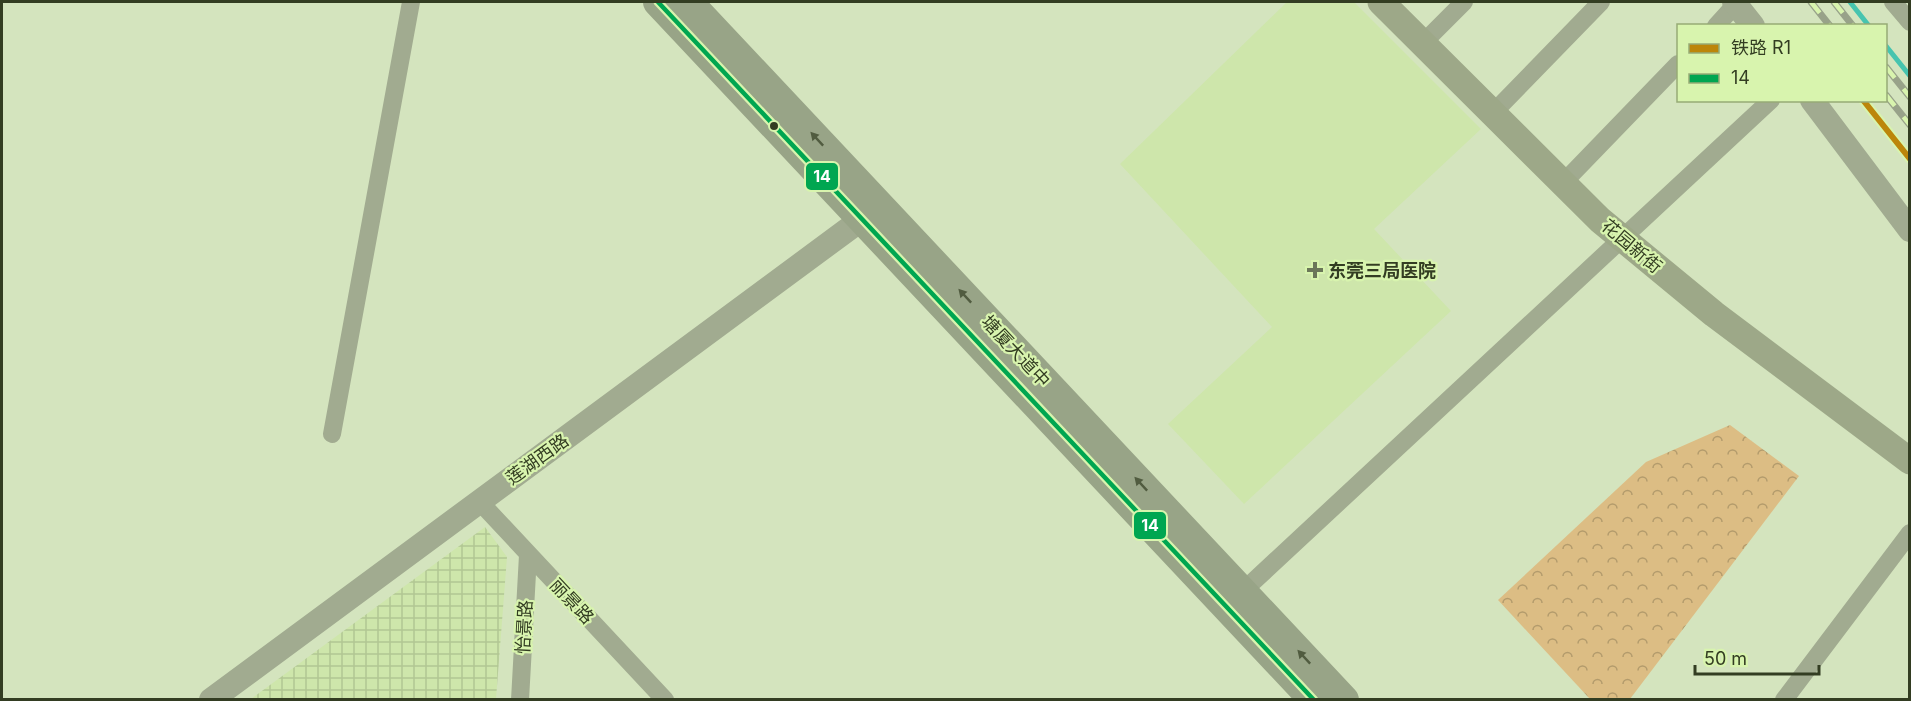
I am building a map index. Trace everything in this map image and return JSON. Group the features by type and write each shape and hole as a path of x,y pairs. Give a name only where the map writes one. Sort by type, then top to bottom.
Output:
{"main road":[{"name":"塘厦大道中","path":"658,2 1314,699"},
{"name":"塘厦大道中","path":"688,2 1344,699"},
{"name":"花园新街","path":"1381,2 1600,220 1714,314 1910,461"}],"street":[{"path":"332,434 411,2"},
{"path":"1423,43 1464,2"},
{"path":"1493,113 1601,2"},
{"path":"1893,2 1910,22"},
{"path":"1718,24 1735,3 1751,24"},
{"path":"1563,183 1677,65"},
{"path":"1242,591 1769,102"},
{"path":"1814,102 1910,230"},
{"name":"莲湖西路","path":"211,699 862,219"},
{"name":"丽景路","path":"479,501 665,699"},
{"path":"1784,699 1910,533"},
{"name":"怡景路","path":"520,699 528,555"}],"shaded area":[{"name":"东莞三局医院","path":"1287,2 1354,2 1481,129 1374,229 1451,311 1244,504 1168,424 1272,327 1120,164"},
{"path":"485,527 507,557 496,699 251,699"}],"green space":[{"path":"1730,425 1799,476 1630,699 1590,699 1498,600 1646,462"}],"waterway":[{"path":"1850,2 1867,24"},
{"path":"1887,47 1910,76"}],"railway":[{"path":"1811,2 1828,24"},
{"path":"1834,2 1851,24"},
{"path":"1887,68 1910,97"},
{"path":"1887,96 1910,125"}],"rail line":[{"name":"R1","path":"1865,102 1910,159"}],"transit line":[{"name":"14","path":"658,2 1314,700"}],"place":[{"name":"东莞三局医院","path":"1315,270"}]}
